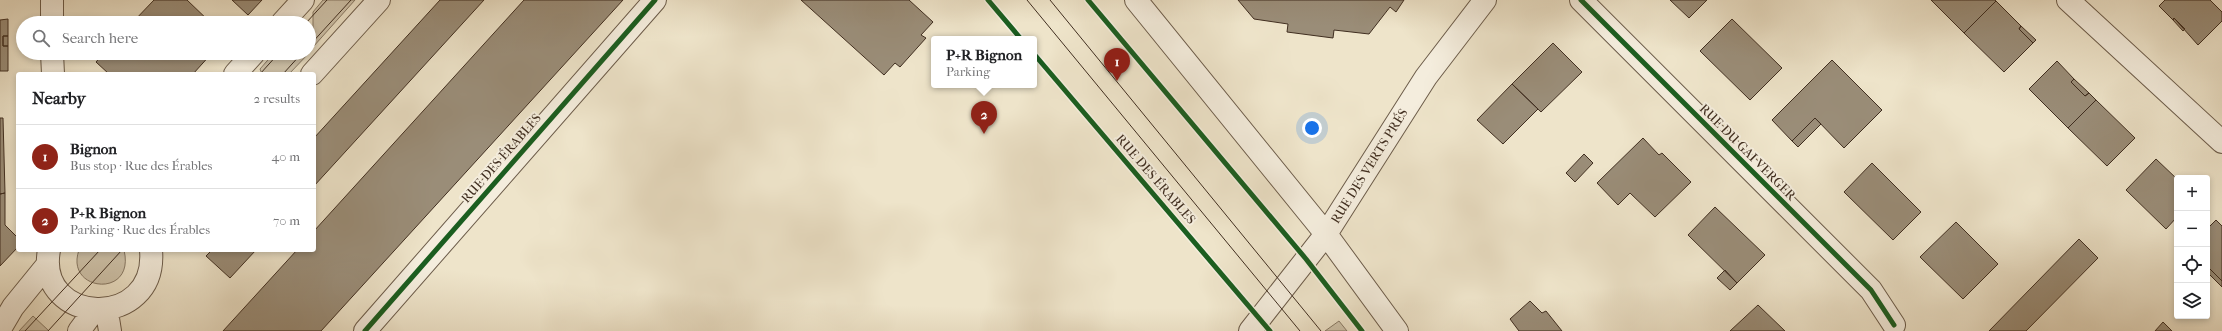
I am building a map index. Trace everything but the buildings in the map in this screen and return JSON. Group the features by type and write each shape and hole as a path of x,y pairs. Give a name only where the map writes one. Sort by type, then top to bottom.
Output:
{"street":[{"path":"52,0 52,16"},
{"path":"288,16 303,0"},
{"path":"314,72 379,0"},
{"name":"RUE DES ÉRABLES","path":"365,331 654,0"},
{"path":"1136,0 1326,234 1397,331"},
{"name":"RUE DES VERTS PRÉS","path":"1250,331 1326,234 1426,77 1485,0"},
{"name":"RUE DU GAI VERGER","path":"1581,0 1871,290 1894,325"},
{"path":"2068,0 2222,142"},
{"path":"52,60 53,72"},
{"path":"237,72 248,60"},
{"path":"79,331 128,304 138,295 150,274 151,252"},
{"path":"48,257 55,286 64,298 72,304 103,318"},
{"path":"0,329 13,307 48,257"}],"shaded area":[{"path":"323,0 355,0 316,44 316,16 313,16 313,12"},
{"path":"268,60 302,60 291,72 261,72 260,69"},
{"path":"79,252 124,252 125,266 120,277 111,283 100,284 90,281 81,275 77,264"},
{"path":"33,316 49,331 19,331"},
{"path":"1339,321 1347,331 1325,331"}],"tram line":[{"path":"312,16 327,0"},
{"path":"316,38 351,0"},
{"path":"1027,0 1300,331"},
{"path":"1050,0 1321,331"},
{"path":"262,72 273,60"},
{"path":"285,72 296,60"},
{"path":"25,331 98,252"},
{"path":"48,331 120,252"}],"cycle path":[{"path":"365,331 655,0"},
{"path":"988,0 1018,36"},
{"path":"1088,0 1306,259 1362,331"},
{"path":"1581,0 1871,290 1894,325"},
{"path":"1037,58 1270,331"}],"place":[{"name":"Bignon","path":"1117,81"},
{"name":"P+R Bignon","path":"984,134"}]}
